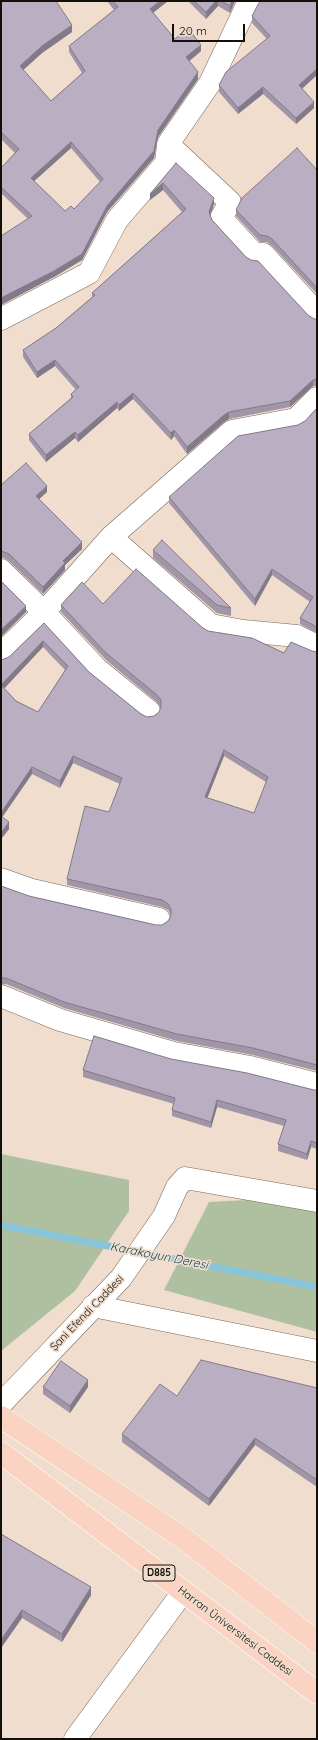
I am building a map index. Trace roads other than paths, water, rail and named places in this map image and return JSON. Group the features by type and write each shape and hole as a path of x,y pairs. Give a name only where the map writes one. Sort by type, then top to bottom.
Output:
{"main road":[{"path":"1,1417 183,1538 317,1642"},
{"name":"Harran Üniversitesi Caddesi","path":"1,1453 317,1693"}],"street":[{"path":"1,319 89,273 117,220 166,163 168,144 210,84 249,1"},
{"path":"168,144 230,202 221,218 254,255 263,254 317,313"},
{"path":"1,654 44,612 111,537 232,431 296,419 317,398"},
{"path":"111,537 211,625 243,631 297,636 317,646"},
{"path":"1,570 44,612 97,669 150,711"},
{"path":"1,879 32,890 159,919"},
{"path":"1,996 60,1020 174,1053 250,1067 317,1084"},
{"name":"Şani Efendi Caddesi","path":"1,1404 121,1278 164,1216 177,1187 185,1178 317,1201"},
{"path":"93,1306 289,1344 317,1351"},
{"path":"75,1739 183,1592"}],"waterway":[{"name":"Karakoyun Deresi","path":"1,1225 317,1287"}]}
